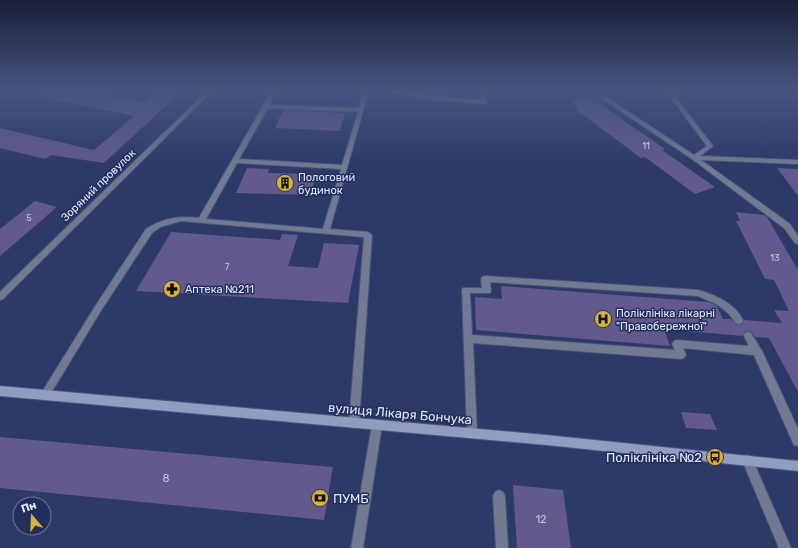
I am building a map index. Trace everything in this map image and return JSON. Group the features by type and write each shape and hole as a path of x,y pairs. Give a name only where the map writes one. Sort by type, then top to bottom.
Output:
{"street":[{"name":"Зоряний провулок","path":"0,297 185,116"},
{"path":"201,220 261,116"},
{"path":"326,232 359,116"},
{"path":"630,116 694,158 787,226 798,241"},
{"path":"688,116 710,146 694,158"},
{"path":"694,158 798,162"},
{"path":"235,161 344,167"},
{"path":"45,395 99,307 149,231 158,225 181,219 368,235 354,424"},
{"path":"472,433 466,290 487,291 485,279 698,293 710,296 723,303 734,312 739,320"},
{"path":"748,336 757,351 798,441"},
{"path":"468,339 681,355 677,344 757,351"},
{"name":"вулиця Лікаря Бончука","path":"0,391 354,424 472,433 798,466"},
{"path":"357,548 377,425"},
{"path":"747,460 785,548"},
{"path":"499,496 502,548"}],"building":[{"path":"132,116 155,116 104,163 51,155 45,159 0,148 0,128 94,150 134,116"},
{"path":"281,116 344,116 340,131 275,128"},
{"path":"584,116 617,116 665,149 662,150 715,187 695,194 645,157 641,158"},
{"name":"Пологовий будинок","path":"247,168 269,169 268,173 317,174 310,195 236,193"},
{"path":"777,168 798,169 798,196"},
{"path":"35,201 57,207 0,256 0,229"},
{"name":"Поліклініка лікарні \"Правобережної\"","path":"736,212 764,215 767,217 798,270 798,392 769,338 755,337 752,332 748,331 745,332 743,336 664,329 670,346 476,330 475,297 502,299 501,286 708,302 717,306 723,319 731,319 739,325 742,324 744,320 782,323 774,310 789,311 774,280 765,279 736,221 740,221"},
{"path":"171,232 280,240 282,234 298,235 288,266 318,268 324,243 359,245 348,303 136,291"},
{"path":"681,412 710,414 717,430 686,428"},
{"path":"0,437 333,467 324,520 0,488"},
{"path":"513,485 563,490 571,548 517,548"}],"place":[{"name":"Пологовий будинок","path":"285,183"},
{"name":"Аптека №211","path":"172,289"},
{"name":"Поліклініка лікарні \"Правобережної\"","path":"603,319"},
{"name":"Поліклініка №2","path":"715,457"},
{"name":"ПУМБ","path":"320,498"}]}
